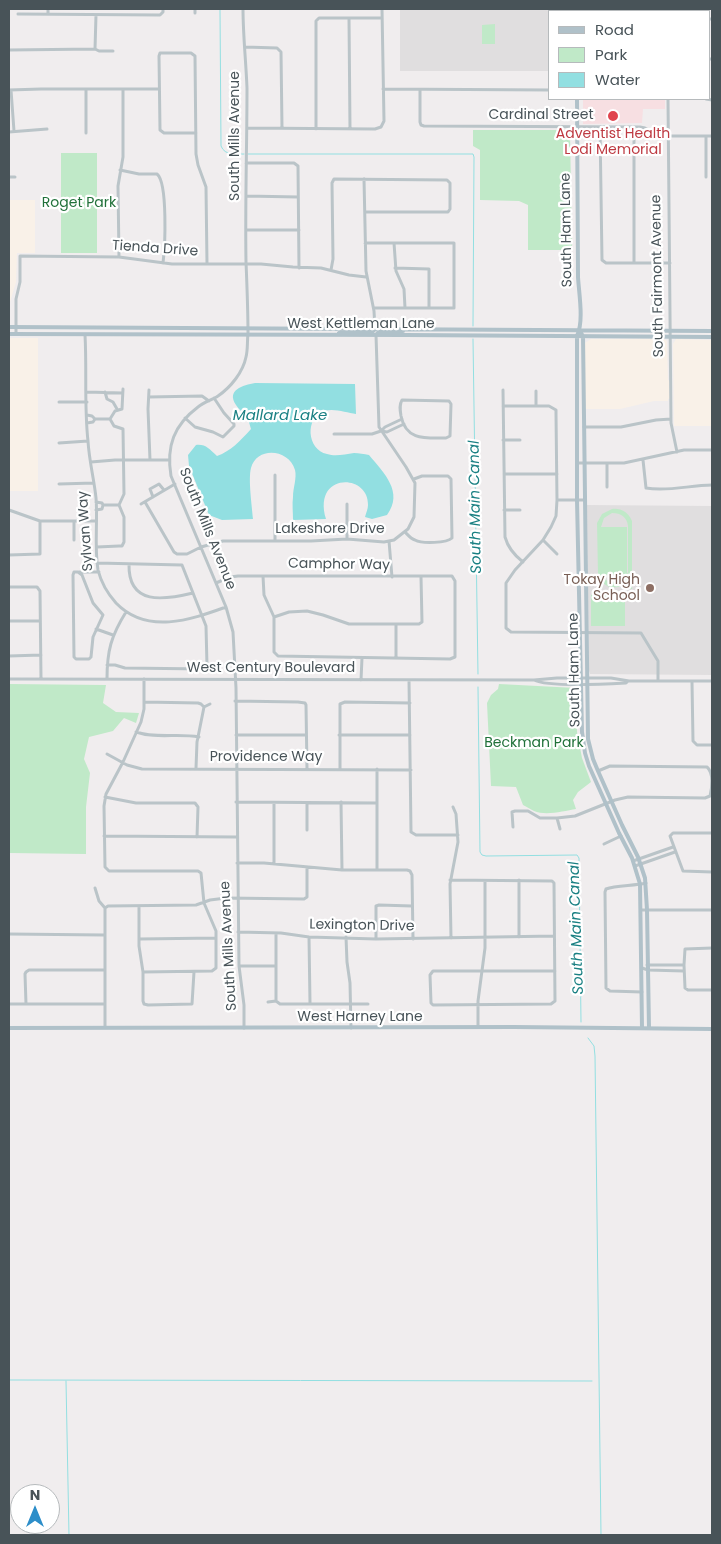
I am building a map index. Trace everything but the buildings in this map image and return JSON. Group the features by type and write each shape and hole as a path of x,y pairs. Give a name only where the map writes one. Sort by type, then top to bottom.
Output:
{"main road":[{"name":"South Ham Lane","path":"577,100 580,330 583,336 588,738 593,759 640,862 646,883 649,1028"},
{"name":"West Kettleman Lane","path":"9,327 712,331"},
{"path":"337,334 342,332 373,331 375,329"},
{"path":"376,335 379,332 407,332 412,329"},
{"name":"South Ham Lane","path":"580,330 577,336 577,463 582,740 589,766 634,864 640,884 642,910 642,1028"},
{"name":"West Kettleman Lane","path":"9,334 712,337"},
{"name":"West Harney Lane","path":"9,1028 478,1027 712,1029"}],"street":[{"path":"48,9 48,14"},
{"path":"18,14 151,15 162,14 163,9"},
{"name":"South Mills Avenue","path":"243,9 247,128 246,263 248,334 246,356 241,371 231,386 199,406 185,418 172,440 169,460 171,476 226,607 234,632 238,932 244,1028"},
{"path":"247,128 350,129 379,128 383,125 382,9"},
{"path":"95,49 96,15"},
{"path":"349,18 350,129"},
{"path":"316,129 315,25 317,19 382,18"},
{"path":"245,48 277,48 282,52 282,128"},
{"path":"9,50 113,50"},
{"path":"196,133 164,133 161,131 159,89 160,54 163,52 194,54 195,57 196,133 196,160 206,187 207,264"},
{"path":"86,89 86,133"},
{"path":"119,258 118,186 123,140 123,89"},
{"path":"14,132 10,90 159,89"},
{"path":"383,89 548,90"},
{"name":"Cardinal Street","path":"420,90 420,122 423,126 634,127 645,128 663,136 712,136"},
{"name":"South Fairmont Avenue","path":"668,100 671,419 677,452"},
{"path":"600,127 601,259 606,263 670,263"},
{"path":"634,127 634,262"},
{"path":"9,132 47,129"},
{"path":"706,136 706,177"},
{"path":"246,163 294,163 297,165 299,268"},
{"path":"120,170 160,176 164,195 163,263"},
{"path":"9,177 15,177"},
{"path":"364,179 366,277 374,308 375,329"},
{"path":"331,270 333,180 450,181 450,209 448,212 365,212"},
{"path":"246,196 298,197"},
{"path":"246,230 299,230"},
{"path":"365,243 454,243 454,308 374,308"},
{"path":"394,243 396,268 404,292 404,308"},
{"name":"Tienda Drive","path":"16,334 16,299 20,282 20,256 119,258 163,263 265,264 318,268 366,277"},
{"path":"396,268 429,269 430,308"},
{"name":"Sylvan Way","path":"85,335 88,441 96,502 98,564 102,581 112,598 126,612 144,620 159,623 179,621 226,607"},
{"path":"376,335 378,420 381,431 414,479 422,476 448,476 451,479 452,538 446,542 418,542 405,532"},
{"path":"149,390 150,460"},
{"path":"503,390 506,542 512,552 523,562"},
{"path":"86,392 122,391 122,409 117,409 110,419"},
{"path":"536,391 536,406"},
{"path":"105,392 107,398 113,402 117,409"},
{"path":"149,397 202,396 209,401"},
{"path":"185,418 195,427 223,437 234,424 214,398"},
{"path":"402,400 447,400 450,402 451,431 448,438 416,437 404,424 400,407 402,400"},
{"path":"59,402 87,402"},
{"path":"503,406 551,406 556,410 557,500 554,522 543,540 508,580 505,588 507,631 641,633 658,661 658,681"},
{"path":"87,415 95,419 110,419"},
{"path":"87,423 93,422 95,419"},
{"path":"97,547 123,545 124,517 119,505 124,494 122,429 114,426 110,419"},
{"path":"334,434 372,434 402,419"},
{"path":"584,428 621,428 656,420 671,419"},
{"path":"381,431 387,432 404,424"},
{"path":"503,440 520,440"},
{"path":"59,443 88,441"},
{"path":"577,463 624,463 684,450 712,450"},
{"path":"91,462 169,460"},
{"path":"642,460 645,470 646,488 712,485"},
{"path":"607,463 607,486"},
{"path":"504,474 557,474"},
{"path":"275,476 275,541"},
{"name":"Lakeshore Drive","path":"145,502 176,554 187,554 201,547 223,541 317,541 347,539 389,541 405,532 412,524 414,517 414,479"},
{"path":"59,484 94,483"},
{"path":"154,497 150,489 159,484 164,490"},
{"path":"141,504 175,484"},
{"path":"557,500 584,500"},
{"path":"96,502 103,505 119,505"},
{"path":"347,504 347,539"},
{"path":"96,510 102,509 103,505"},
{"path":"9,510 40,521 96,521"},
{"path":"504,510 520,510"},
{"path":"9,555 40,554 40,521"},
{"path":"74,521 74,540"},
{"path":"543,540 557,554"},
{"path":"389,541 392,577"},
{"path":"98,564 182,565 207,630 207,666 205,669 124,668 107,665"},
{"path":"129,564 129,577 134,588 148,596 169,598 193,592"},
{"path":"79,572 93,603 103,615 96,629 89,659 74,658 73,575 74,572 79,572 99,572"},
{"path":"263,576 264,595 274,617 274,653 278,656 396,658 396,624"},
{"name":"Camphor Way","path":"216,583 230,577 263,576 450,576 454,578 456,653 454,657 450,659 396,658"},
{"path":"274,617 289,612 307,611 349,624 419,624 422,622 422,577"},
{"path":"9,588 34,587 38,589 40,597 41,679"},
{"path":"108,679 108,654 113,635 126,612"},
{"path":"9,621 40,621"},
{"path":"96,629 113,635"},
{"path":"9,656 41,655"},
{"path":"361,680 362,658"},
{"name":"West Century Boulevard","path":"534,680 537,678 611,678 629,681 712,682"},
{"name":"West Century Boulevard","path":"9,679 534,680 587,684 629,681"},
{"path":"143,972 194,972 212,971 216,968 216,938 214,925 204,903 202,875 198,872 106,870 104,868 105,797 143,716 144,679"},
{"path":"409,680 412,832 416,835 458,835"},
{"path":"692,682 693,741 697,745 712,746"},
{"path":"235,701 304,703 306,705 307,769"},
{"path":"144,702 198,703 204,707"},
{"path":"340,769 339,734 340,706 342,703 410,703"},
{"path":"204,707 210,704"},
{"path":"196,768 198,737 204,707"},
{"path":"136,732 148,735 198,737"},
{"path":"339,734 410,735"},
{"path":"236,735 306,735"},
{"name":"Providence Way","path":"107,754 142,769 410,770"},
{"path":"513,826 512,812 515,810 528,811 540,818 558,818 575,816 612,801 628,797 707,798 711,793 711,770 707,767 610,766 598,771"},
{"path":"377,770 377,870"},
{"path":"105,797 136,804 195,803 197,804 198,837"},
{"path":"236,802 376,803"},
{"path":"341,802 342,870"},
{"path":"274,803 274,864"},
{"path":"307,803 307,830"},
{"path":"451,938 450,880 458,849 456,814 453,807"},
{"path":"558,818 560,829"},
{"path":"712,833 669,833 684,871 712,872"},
{"path":"104,836 236,836"},
{"path":"604,844 621,836"},
{"path":"640,862 673,847"},
{"path":"634,864 675,852"},
{"path":"237,863 342,870 410,871 412,875 413,939"},
{"path":"105,908 108,906 189,905 218,899 238,898 304,899 307,897 307,867"},
{"path":"450,880 519,880 552,881 554,883 555,971 554,1004 433,1005 430,1002 430,975 433,971 555,971"},
{"path":"519,880 519,937"},
{"path":"478,1027 478,1005 483,972 485,938 485,881"},
{"path":"642,992 610,991 606,988 605,890 608,887 646,883"},
{"path":"95,888 99,901 105,908 105,1027"},
{"path":"139,906 139,939 144,1004 192,1004 194,972"},
{"path":"376,939 376,906 412,906"},
{"path":"642,910 712,910"},
{"name":"Lexington Drive","path":"238,932 376,939 554,936"},
{"path":"276,933 276,1001"},
{"path":"9,934 104,935"},
{"path":"309,936 310,1004"},
{"path":"346,937 351,1028"},
{"path":"139,939 216,938"},
{"path":"712,948 685,949 684,966 685,988 688,990 712,990"},
{"path":"642,968 648,965 684,966"},
{"path":"239,966 276,966"},
{"path":"642,968 648,970 684,971"},
{"path":"26,1004 25,974 29,970 105,970"},
{"path":"268,1002 276,1001 280,1004 368,1004"},
{"path":"9,1004 105,1004"}],"shaded area":[{"path":"400,9 570,9 548,10 548,71 400,71"},
{"name":"Adventist Health Lodi Memorial","path":"583,100 665,100 665,109 643,109 642,123 583,124"},
{"path":"9,200 35,200 35,253 17,253 16,282 10,302 9,320"},
{"path":"9,338 38,338 38,491 9,491"},
{"path":"591,339 664,339 667,341 668,380 671,381 671,398 668,401 654,401 620,409 585,409 585,343"},
{"path":"676,339 712,340 712,426 674,426 673,344"},
{"name":"Tokay High School","path":"587,505 712,506 712,675 590,674"}],"green space":[{"path":"495,24 495,44 482,44 482,25"},
{"path":"473,130 567,130 570,132 572,250 528,250 528,205 519,201 480,200 480,150 473,146"},
{"name":"Roget Park","path":"61,153 97,153 97,253 61,253"},
{"path":"612,509 624,511 632,521 632,589 628,589 628,582 619,587 607,586 598,575 597,523 602,514","holes":["612,513 625,518 628,526 627,574 627,527 601,527 604,518","627,574 620,582 612,583 602,575"]},
{"path":"591,595 625,595 625,626 591,626"},
{"path":"9,684 106,685 103,703 116,712 139,713 136,723 124,718 113,731 89,737 84,759 90,773 86,807 86,854 9,853"},
{"name":"Beckman Park","path":"499,684 576,688 577,732 582,758 591,782 578,792 573,800 576,809 555,813 534,811 523,805 516,787 491,786 487,703 491,695 498,689"}],"water":[{"name":"Mallard Lake","path":"255,383 355,384 356,414 332,410 318,414 311,426 312,440 320,451 330,455 360,453 369,455 386,476 393,491 392,507 387,515 372,519 365,517 368,505 366,494 360,487 342,482 333,485 327,492 324,504 326,519 293,520 295,470 292,463 280,454 266,453 254,461 250,473 253,519 222,520 209,515 189,466 188,455 196,445 202,445 217,456 222,454 251,429 246,416 233,400 233,396 237,389"}],"waterway":[{"path":"220,9 221,146 228,153 244,154"},
{"path":"248,154 473,154 473,326"},
{"name":"South Main Canal","path":"473,339 478,674"},
{"name":"South Main Canal","path":"478,687 480,852 486,856 577,855 579,858 581,1022"},
{"name":"South Main Canal","path":"588,1038 594,1046 595,1056 601,1535"},
{"path":"9,1380 592,1381"},
{"path":"66,1381 69,1535"}],"place":[{"name":"Adventist Health Lodi Memorial","path":"613,116"},
{"name":"Tokay High School","path":"650,588"}]}
